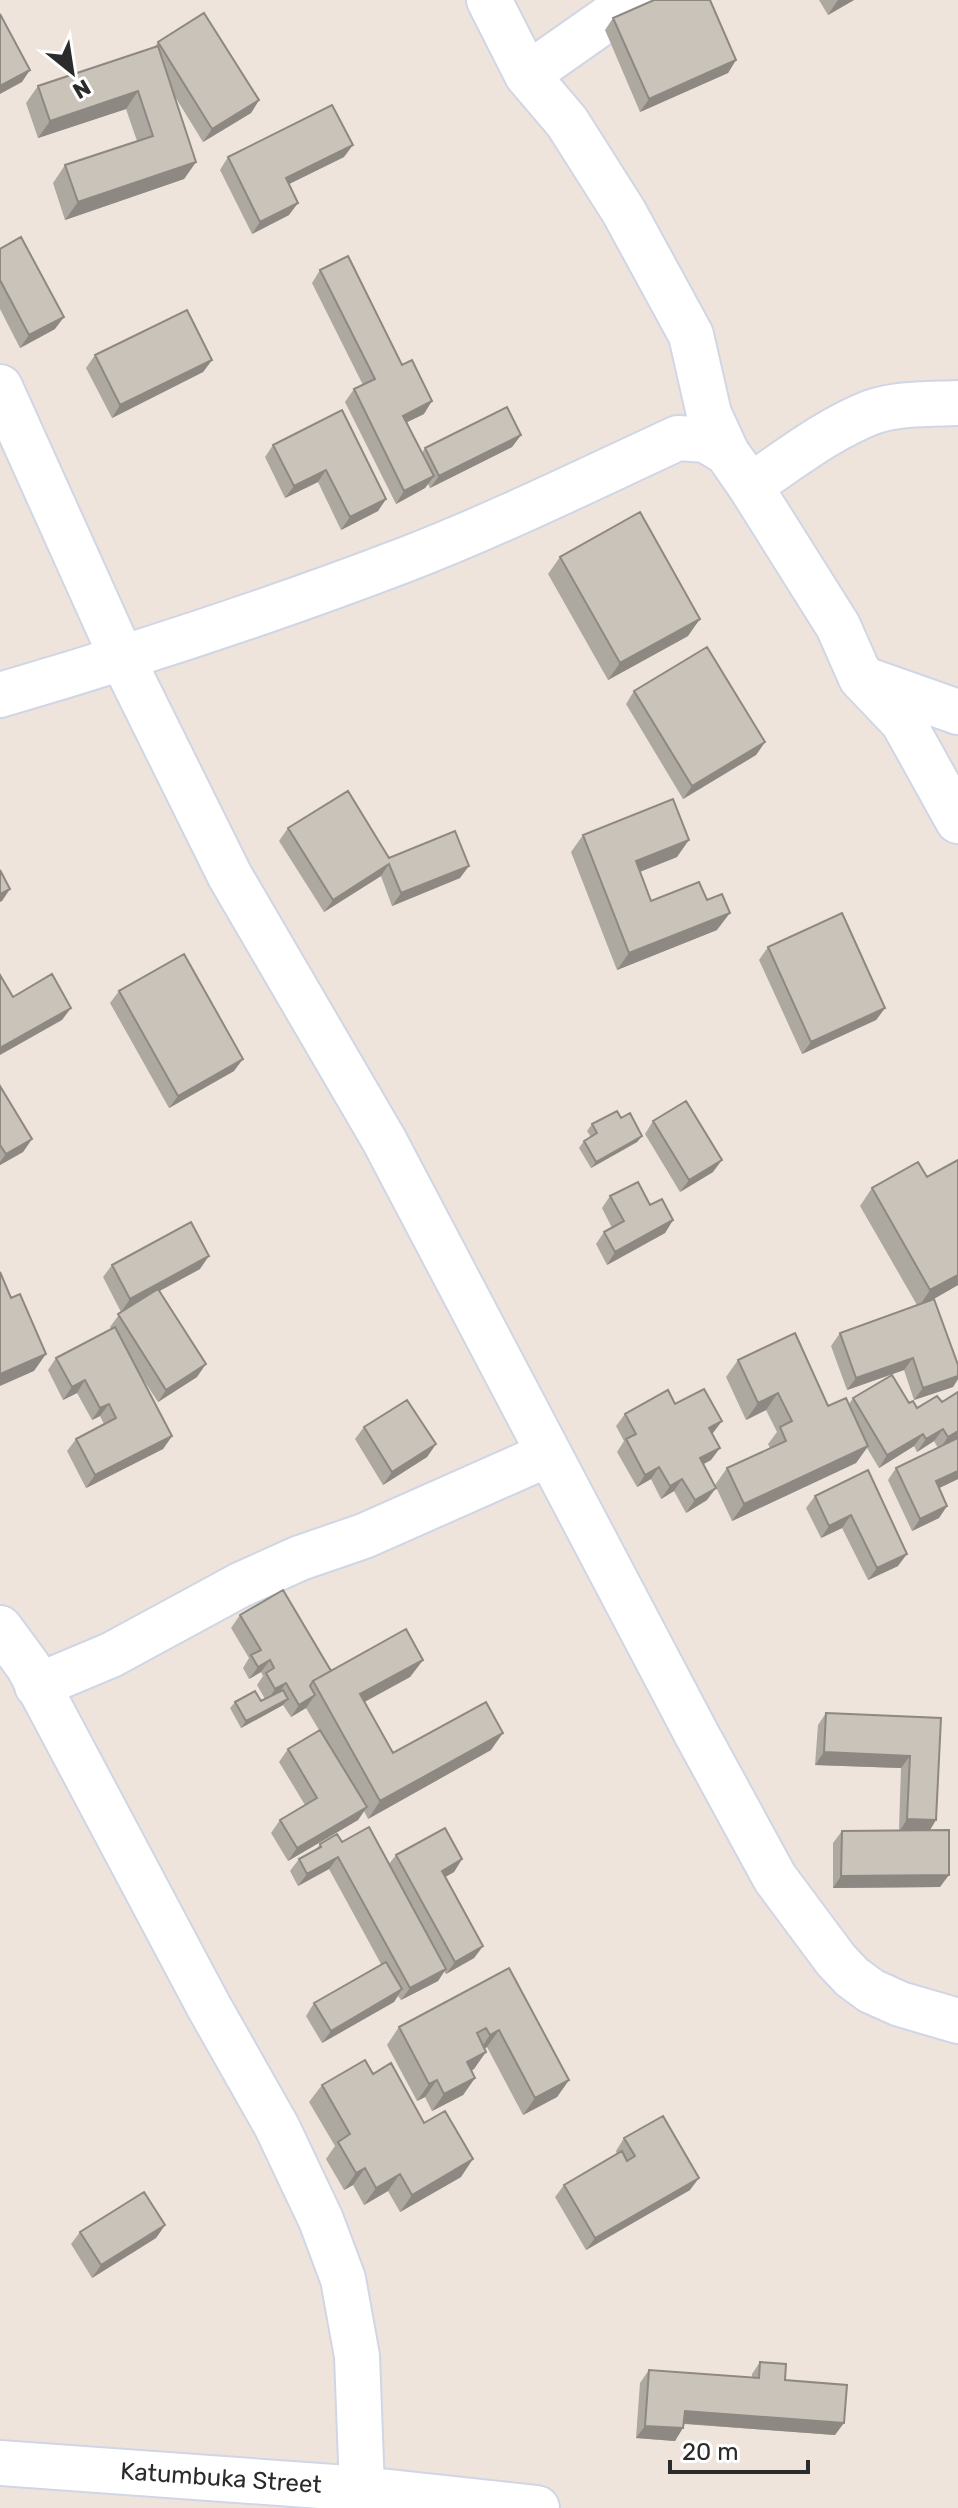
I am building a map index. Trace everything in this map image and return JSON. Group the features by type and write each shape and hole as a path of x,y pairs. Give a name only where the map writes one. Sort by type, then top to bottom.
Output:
{"street":[{"path":"489,0 527,75 567,122 616,199 691,335 709,414 739,469 838,626 861,678 903,722 958,821"},
{"path":"527,75 634,0"},
{"path":"0,387 122,658 230,876 384,1140 775,1878 852,1977 871,1991 900,2004 958,2021"},
{"path":"739,469 874,411 917,404 958,403"},
{"path":"0,695 122,658 408,558 509,516 678,438 706,440 739,469"},
{"path":"861,678 958,712"},
{"path":"37,1686 111,1655 240,1585 300,1558 364,1536 549,1454"},
{"path":"0,1628 28,1666 208,2005 277,2127 321,2220 343,2279 357,2356 362,2489"},
{"name":"Katumbuka Street","path":"0,2463 362,2489 447,2504 537,2508"}],"building":[{"path":"654,0 710,0 736,60 649,99 613,18"},
{"path":"204,13 259,100 212,129 158,42"},
{"path":"0,14 30,70 0,86"},
{"path":"158,46 196,162 78,202 65,165 153,136 138,91 50,121 38,86"},
{"path":"332,105 353,145 286,178 298,203 260,222 228,157"},
{"path":"21,237 64,317 29,335 0,280 0,249"},
{"path":"348,256 402,365 412,360 432,401 403,416 434,476 404,491 354,389 375,379 320,270"},
{"path":"187,310 212,360 120,405 95,355"},
{"path":"507,407 521,435 439,476 425,448"},
{"path":"342,410 386,499 350,517 326,470 294,486 273,445"},
{"path":"640,512 700,619 620,663 560,557"},
{"path":"707,647 765,742 692,786 634,691"},
{"path":"348,791 389,858 455,831 469,866 401,893 389,864 333,900 288,828"},
{"path":"673,799 689,840 636,861 651,901 699,882 707,900 722,894 730,913 629,953 583,835"},
{"path":"0,870 10,889 0,894"},
{"path":"842,913 885,1008 811,1042 768,947"},
{"path":"184,954 243,1059 178,1096 119,991"},
{"path":"52,974 71,1008 0,1048 0,975 13,997"},
{"path":"0,1086 32,1139 6,1154 0,1145"},
{"path":"686,1101 722,1160 689,1180 653,1121"},
{"path":"617,1111 621,1118 630,1113 642,1136 596,1162 584,1141 597,1133 592,1124"},
{"path":"958,1160 958,1275 930,1290 872,1188 918,1162 927,1177"},
{"path":"638,1182 650,1205 662,1199 673,1220 615,1252 604,1232 624,1221 610,1196"},
{"path":"191,1222 209,1256 130,1299 112,1265"},
{"path":"0,1272 11,1298 20,1294 46,1354 0,1374"},
{"path":"158,1289 206,1364 166,1390 118,1314"},
{"path":"934,1299 958,1365 958,1376 923,1388 913,1358 856,1378 840,1333"},
{"path":"115,1327 172,1436 95,1475 76,1439 116,1418 109,1404 100,1408 85,1380 72,1387 56,1358"},
{"path":"795,1333 828,1406 846,1398 868,1446 744,1504 727,1468 786,1441 780,1427 792,1421 778,1393 758,1403 738,1360"},
{"path":"892,1375 909,1403 913,1401 917,1408 937,1396 942,1402 958,1392 958,1431 948,1437 943,1429 926,1439 923,1434 887,1455 853,1398"},
{"path":"704,1389 722,1421 709,1428 720,1448 700,1458 716,1488 695,1500 682,1479 670,1486 659,1467 645,1475 626,1439 636,1434 625,1414 668,1390 675,1404"},
{"path":"407,1400 436,1444 392,1472 364,1427"},
{"path":"958,1438 958,1471 936,1481 947,1506 920,1519 896,1468"},
{"path":"868,1470 907,1554 877,1568 851,1515 829,1526 815,1496"},
{"path":"283,1590 331,1671 313,1681 310,1686 315,1695 299,1705 286,1683 275,1689 266,1673 274,1668 270,1660 258,1667 251,1655 261,1650 240,1615"},
{"path":"406,1629 423,1660 360,1694 393,1753 486,1702 503,1733 380,1801 313,1681"},
{"path":"283,1690 288,1699 246,1721 235,1702 255,1691 261,1701"},
{"path":"826,1713 941,1718 936,1820 907,1819 910,1756 824,1752"},
{"path":"320,1730 367,1807 297,1848 280,1820 317,1798 288,1749"},
{"path":"369,1827 446,1969 410,1988 338,1857 307,1874 299,1859 337,1834 342,1842"},
{"path":"445,1828 462,1859 442,1871 483,1946 455,1962 396,1855"},
{"path":"949,1830 949,1875 841,1876 842,1831"},
{"path":"386,1962 402,1989 331,2031 314,2003"},
{"path":"509,1968 569,2080 535,2098 499,2030 490,2035 486,2028 477,2033 486,2052 467,2062 475,2078 444,2094 437,2080 429,2084 399,2027"},
{"path":"365,2060 373,2074 391,2063 424,2123 445,2111 473,2159 412,2195 400,2174 376,2188 365,2168 356,2173 338,2142 350,2134 322,2085"},
{"path":"663,2116 699,2178 595,2238 564,2185 622,2151 627,2161 635,2156 624,2138"},
{"path":"144,2192 165,2225 101,2265 80,2232"},
{"path":"760,2362 786,2364 785,2380 847,2385 844,2423 685,2411 683,2428 645,2426 649,2370 759,2378"}]}
